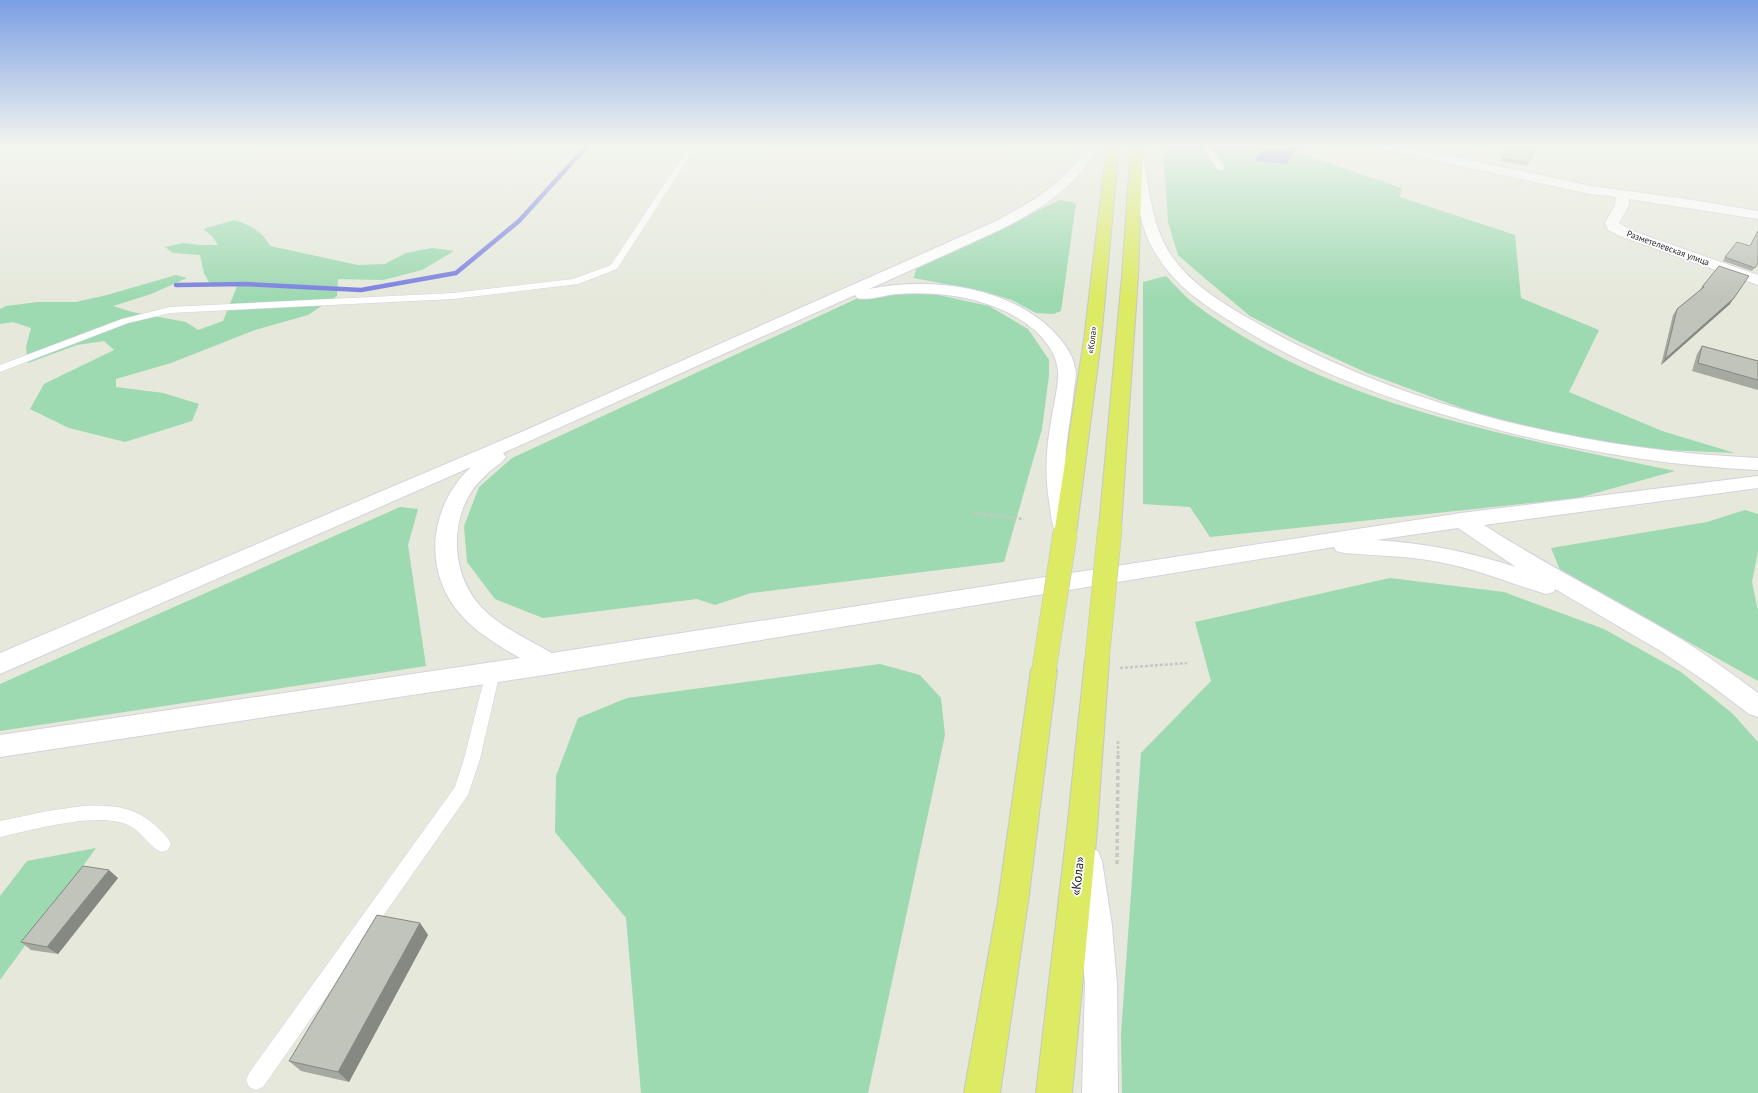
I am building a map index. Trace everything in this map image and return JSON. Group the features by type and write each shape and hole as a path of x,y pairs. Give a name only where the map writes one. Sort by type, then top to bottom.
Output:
{"highway":[{"name":"«Кола»","path":"982,1093 1013,902 1044,670 1088,370 1107,196"},
{"name":"«Кола»","path":"1054,1093 1082,830 1112,663 1110,527 1130,276 1134,196"}],"main road":[{"path":"0,664 533,434 815,308 1020,214 1046,196"},
{"path":"1145,196 1152,233 1170,264 1187,282 1226,312 1265,336 1294,352 1337,371 1411,398 1467,416 1547,436 1608,449 1658,456 1758,464"},
{"name":"Разметелевская улица","path":"1623,196 1622,205 1612,223 1613,227 1625,233 1758,280"},
{"path":"1636,196 1758,215"},
{"path":"815,308 868,293 886,290 946,290 978,297 1007,306 1028,317 1048,333 1061,351 1067,372 1056,458 1056,480 1065,534"},
{"path":"533,434 490,460 479,469 462,489 450,512 446,526 445,547 449,573 460,598 473,614 508,639 551,664"},
{"path":"0,746 551,664 1461,520 1758,482"},
{"path":"1461,520 1520,559 1668,643 1693,659 1758,707"},
{"path":"1308,544 1398,549 1456,558 1524,577 1620,615"},
{"path":"1082,830 1096,926 1100,977 1100,1093"}],"lane":[{"path":"0,369 125,321 170,310 453,296 575,282 614,267 661,196"},
{"path":"256,1080 462,790 472,759 493,672"},
{"path":"0,829 64,817 107,813 133,818 162,844"}],"path":[{"path":"974,513 1024,519"},
{"path":"1112,663 1187,663"},
{"path":"1112,663 1119,675"},
{"path":"1117,867 1118,738"}],"green space":[{"path":"1166,196 1400,196 1515,235 1521,298 1599,330 1569,392 1662,431 1735,453 1665,450 1582,440 1523,426 1464,409 1367,373 1300,342 1250,316 1178,255 1168,222"},
{"path":"1060,200 1076,203 1061,311 1053,314 1036,313 1012,300 982,291 914,278 916,269"},
{"path":"234,220 255,229 264,237 270,246 358,265 385,264 406,253 432,248 454,251 422,270 383,280 338,279 337,296 308,315 255,330 171,363 116,379 116,387 163,393 199,404 192,421 125,442 69,428 30,409 44,384 114,350 104,341 77,345 28,363 26,347 31,328 13,322 0,324 0,309 6,306 38,302 76,302 107,295 176,275 187,278 151,294 113,306 132,312 186,322 198,330 223,321 238,284 210,284 204,273 200,255 173,253 165,247 183,243 218,245 212,236 203,229"},
{"path":"1166,276 1196,305 1249,340 1306,369 1365,393 1426,413 1488,430 1675,471 1578,498 1210,537 1190,507 1143,504 1143,282"},
{"path":"901,293 934,294 989,306 1028,329 1049,360 1049,375 1042,429 1004,562 751,593 715,605 697,599 543,618 495,599 467,562 464,526 479,487 512,458 856,299"},
{"path":"400,507 418,509 408,545 426,666 0,731 0,684"},
{"path":"1745,510 1758,514 1758,551 1752,582 1758,611 1758,681 1560,570 1551,548 1707,522"},
{"path":"1390,578 1504,592 1604,629 1681,672 1733,714 1758,742 1758,1093 1122,1093 1121,1034 1141,753 1211,681 1195,622"},
{"path":"880,664 920,675 941,698 945,735 868,1093 641,1093 626,918 555,832 556,776 578,718 627,698"},
{"path":"96,848 0,980 0,896 27,861"}],"building":[{"path":"1758,231 1758,263 1755,268 1725,257 1737,242 1750,246"},
{"path":"1719,266 1749,276 1734,298 1665,359 1677,309 1704,287 1702,287"},
{"path":"1702,346 1758,361 1758,380 1698,363"},
{"path":"83,866 109,870 47,947 21,942"},
{"path":"377,915 420,923 338,1072 289,1061"}],"waterway":[{"path":"176,285 246,284 361,290 456,273 519,221 542,196"}]}
